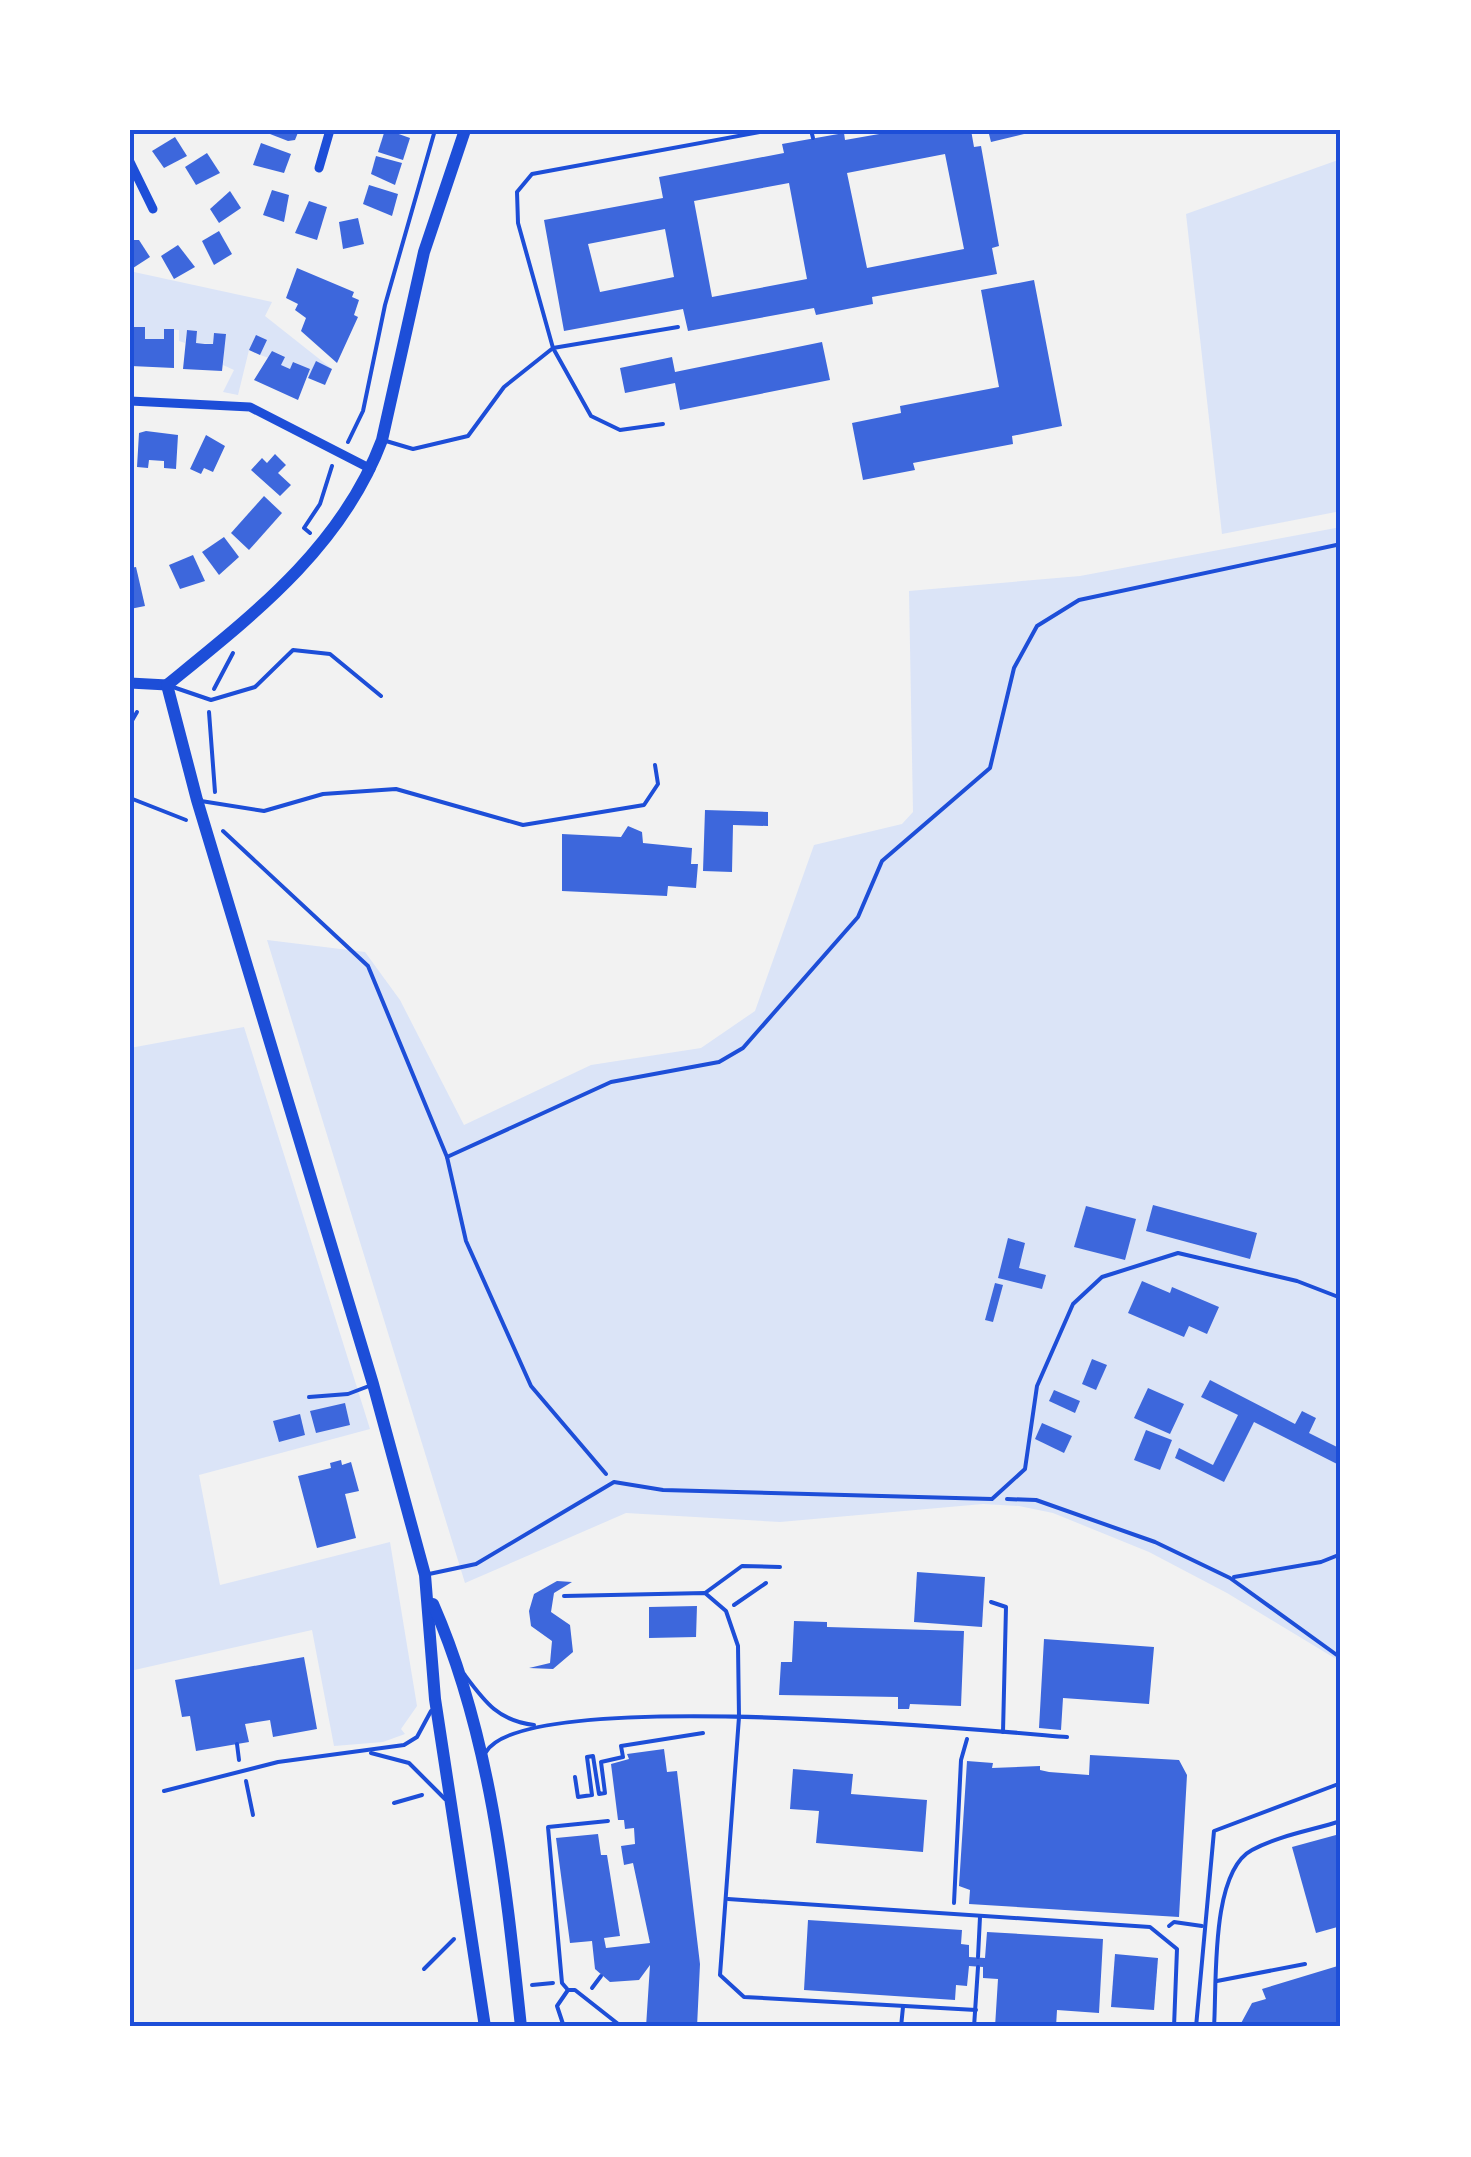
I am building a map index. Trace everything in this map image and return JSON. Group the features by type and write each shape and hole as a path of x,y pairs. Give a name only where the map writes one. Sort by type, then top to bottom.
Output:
{"main road":[{"path":"130,683 167,684 260,610 323,544 371,469 382,440 424,252 464,130"},
{"path":"167,684 196,800 373,1384 430,1598 462,1672 508,1909 521,2027"},
{"path":"430,1598 434,1700 486,2027"}],"street":[{"path":"320,168 330,130"},
{"path":"130,162 154,209"},
{"path":"130,401 250,407 371,469"}],"lane":[{"path":"663,424 620,430 592,416 553,348 518,224 518,192 532,174 771,130"},
{"path":"382,440 413,449 468,436 504,387 553,348 678,327"},
{"path":"167,684 211,700 255,687 293,650 330,654 381,696"},
{"path":"196,800 264,811 322,794 396,789 524,825 644,805 658,784 655,764"},
{"path":"424,1575 476,1564 614,1482 662,1490 992,1499 1025,1469 1036,1386 1073,1304 1102,1277 1178,1253 1297,1281 1341,1298"},
{"path":"309,1397 348,1394 373,1384"},
{"path":"564,1596 705,1593 742,1566 780,1566"},
{"path":"705,1593 726,1611 738,1646 739,1717 720,1976 744,1996 976,2010"},
{"path":"991,1602 1006,1606 1003,1733"},
{"path":"462,1672 493,1711 518,1723 538,1725 622,1716 739,1717 1066,1737"},
{"path":"164,1791 278,1762 404,1745 417,1737 434,1700"},
{"path":"482,1763 495,1741 538,1725"},
{"path":"366,1752 409,1763 437,1787 453,1811"},
{"path":"608,1820 548,1827 562,1983 568,1990 586,1996 622,2027"},
{"path":"1214,2027 1224,1890 1238,1862 1251,1850 1341,1821"},
{"path":"728,1899 1150,1927 1161,1932 1177,1949 1174,2027"},
{"path":"978,1957 980,1916"},
{"path":"1217,1981 1305,1964"},
{"path":"974,2027 978,1967"},
{"path":"564,2027 557,2006 568,1990"},
{"path":"901,2027 903,2007"},
{"path":"1113,2027 1134,2027"}],"path":[{"path":"323,544 304,528 320,504 338,452 351,439 363,411 385,305 435,130"},
{"path":"811,130 813,138"},
{"path":"446,1157 612,1082 719,1062 743,1048 858,917 882,860 990,768 1014,668 1037,626 1079,600 1341,544"},
{"path":"235,650 211,700 208,749 224,832 368,966 446,1157 466,1241 531,1386 614,1482"},
{"path":"130,724 137,712"},
{"path":"130,798 186,820"},
{"path":"992,1499 1036,1500 1155,1542 1230,1578 1341,1658"},
{"path":"1230,1578 1321,1562 1341,1554"},
{"path":"726,1611 766,1583"},
{"path":"953,1915 961,1760 970,1730"},
{"path":"575,1777 578,1797 592,1795 587,1756 594,1756 599,1794 605,1793 601,1762 623,1757 622,1746 703,1733"},
{"path":"394,1804 422,1795"},
{"path":"1161,1932 1174,1922 1202,1926"},
{"path":"424,1969 457,1936"},
{"path":"586,1996 601,1976"},
{"path":"531,1985 562,1983"}],"shaded area":[{"path":"1341,159 1341,511 1222,534 1186,214"},
{"path":"134,272 272,302 265,316 332,369 316,362 308,377 309,369 294,362 290,369 281,365 284,356 272,351 269,358 260,355 267,340 249,350 238,395 223,392 234,370 223,365 225,334 214,333 213,344 196,343 197,331 187,330 185,343 179,341 179,330 164,329 164,339 145,339 145,327 134,327 130,343"},
{"path":"1341,527 1341,1662 1227,1593 1149,1552 1053,1513 1019,1506 983,1504 780,1522 626,1513 465,1583 267,940 365,952 400,1000 464,1125 591,1065 701,1048 755,1011 814,845 902,824 913,812 909,591 1080,576"},
{"path":"244,1027 370,1429 199,1475 220,1585 390,1542 417,1706 401,1729 405,1734 383,1742 334,1746 312,1630 130,1671 130,1048"}],"building":[{"path":"271,130 299,130 295,140 288,141 270,134"},
{"path":"902,130 971,130 974,147 981,146 999,246 992,248 997,274 872,297 873,304 816,315 814,308 688,331 683,309 564,331 544,220 663,198 659,177 784,153 782,144 844,133 845,140","holes":["945,154 964,249 867,268 847,173","789,183 807,279 712,297 694,201","665,229 674,277 600,292 588,244"]},
{"path":"988,130 1036,130 1036,131 991,142"},
{"path":"384,133 410,138 403,160 378,152"},
{"path":"175,137 187,156 164,168 152,151"},
{"path":"261,143 291,154 284,173 253,165"},
{"path":"207,153 220,173 196,185 185,167"},
{"path":"376,156 402,163 395,185 371,174"},
{"path":"369,185 398,194 392,216 363,204"},
{"path":"272,190 289,195 284,222 263,215"},
{"path":"230,191 241,208 219,223 210,209"},
{"path":"309,201 327,207 317,240 295,233"},
{"path":"358,218 364,244 343,249 339,222"},
{"path":"219,231 232,254 214,265 202,241"},
{"path":"132,240 139,240 150,257 130,270"},
{"path":"178,245 195,267 174,279 161,256"},
{"path":"297,268 354,292 352,297 359,300 354,315 358,317 337,363 301,331 306,318 295,310 298,304 286,298"},
{"path":"1034,280 1062,426 1012,436 1013,444 913,463 915,470 863,480 852,423 901,413 900,406 999,387 981,290"},
{"path":"134,327 145,327 145,339 164,339 164,329 174,329 174,368 131,366"},
{"path":"187,330 197,331 196,343 205,344 213,344 214,333 226,334 222,371 183,369"},
{"path":"256,335 267,340 260,355 249,350"},
{"path":"822,342 830,380 680,410 675,383 625,393 620,368 672,357 675,372"},
{"path":"272,351 285,357 281,365 290,369 293,362 310,369 298,400 254,380"},
{"path":"316,361 332,369 325,385 308,378"},
{"path":"139,433 178,435 176,469 164,468 164,461 149,460 148,468 137,467"},
{"path":"206,435 225,446 213,472 204,468 201,474 190,469"},
{"path":"275,454 286,465 278,473 291,485 280,496 251,470 262,458 267,463"},
{"path":"264,496 282,513 249,550 231,533"},
{"path":"224,537 239,557 219,575 202,552"},
{"path":"193,555 205,581 180,589 169,565"},
{"path":"136,567 145,606 130,609 130,568"},
{"path":"705,810 768,812 768,826 733,825 732,872 703,871"},
{"path":"628,826 642,832 643,843 692,848 691,864 698,864 696,888 668,886 667,896 562,891 562,834 621,837"},
{"path":"1153,1205 1257,1233 1250,1259 1146,1231"},
{"path":"1086,1206 1136,1219 1125,1260 1074,1247"},
{"path":"1008,1238 1025,1243 1019,1268 1046,1275 1042,1289 998,1278"},
{"path":"1142,1281 1170,1293 1172,1287 1219,1307 1207,1334 1189,1326 1184,1337 1128,1313"},
{"path":"995,1283 1003,1285 993,1322 985,1320"},
{"path":"1092,1359 1107,1365 1096,1390 1082,1384"},
{"path":"1210,1380 1295,1424 1302,1411 1316,1418 1309,1433 1341,1449 1339,1465 1254,1422 1224,1482 1175,1458 1179,1448 1213,1465 1238,1415 1201,1397"},
{"path":"1148,1388 1184,1404 1170,1434 1134,1418"},
{"path":"1054,1390 1080,1401 1075,1413 1049,1401"},
{"path":"345,1403 350,1425 316,1433 310,1411"},
{"path":"300,1414 305,1435 279,1442 273,1421"},
{"path":"1042,1423 1072,1436 1064,1453 1035,1439"},
{"path":"1146,1430 1172,1440 1160,1470 1134,1460"},
{"path":"341,1460 342,1465 351,1462 359,1491 345,1494 356,1538 317,1548 298,1476 331,1468 330,1463"},
{"path":"917,1572 985,1577 982,1627 914,1622"},
{"path":"557,1581 572,1582 554,1593 551,1612 570,1625 573,1652 553,1669 529,1668 550,1663 552,1641 531,1626 529,1611 534,1594"},
{"path":"697,1606 696,1637 649,1638 649,1607"},
{"path":"794,1621 827,1622 827,1627 964,1631 961,1706 910,1704 909,1709 898,1709 898,1697 779,1695 781,1662 792,1662"},
{"path":"1044,1639 1154,1647 1149,1704 1063,1698 1061,1730 1039,1728"},
{"path":"304,1657 317,1729 273,1737 270,1720 245,1724 249,1742 196,1751 190,1716 182,1717 175,1680"},
{"path":"664,1749 667,1772 677,1771 700,1964 697,2027 646,2027 650,1965 639,1980 610,1982 595,1969 592,1941 570,1943 556,1838 598,1834 601,1855 607,1855 620,1936 604,1938 606,1948 650,1943 633,1863 624,1865 621,1846 635,1844 634,1828 625,1829 624,1820 618,1820 611,1764 629,1759 627,1754"},
{"path":"1090,1755 1179,1760 1187,1775 1179,1917 969,1904 970,1890 959,1886 967,1761 993,1763 992,1768 1040,1766 1040,1770 1049,1772 1089,1775"},
{"path":"793,1769 853,1774 851,1794 927,1800 923,1852 816,1843 819,1811 790,1809"},
{"path":"1336,1835 1341,1851 1341,1926 1316,1933 1292,1847"},
{"path":"808,1920 962,1930 961,1944 969,1945 969,1957 985,1958 987,1932 1103,1939 1099,2013 1057,2010 1056,2027 995,2027 998,1979 983,1978 983,1967 969,1966 967,1986 956,1985 955,2000 804,1990"},
{"path":"1115,1954 1158,1958 1154,2010 1111,2007"},
{"path":"1341,1965 1341,2025 1239,2027 1252,2003 1266,1999 1262,1989"}]}
